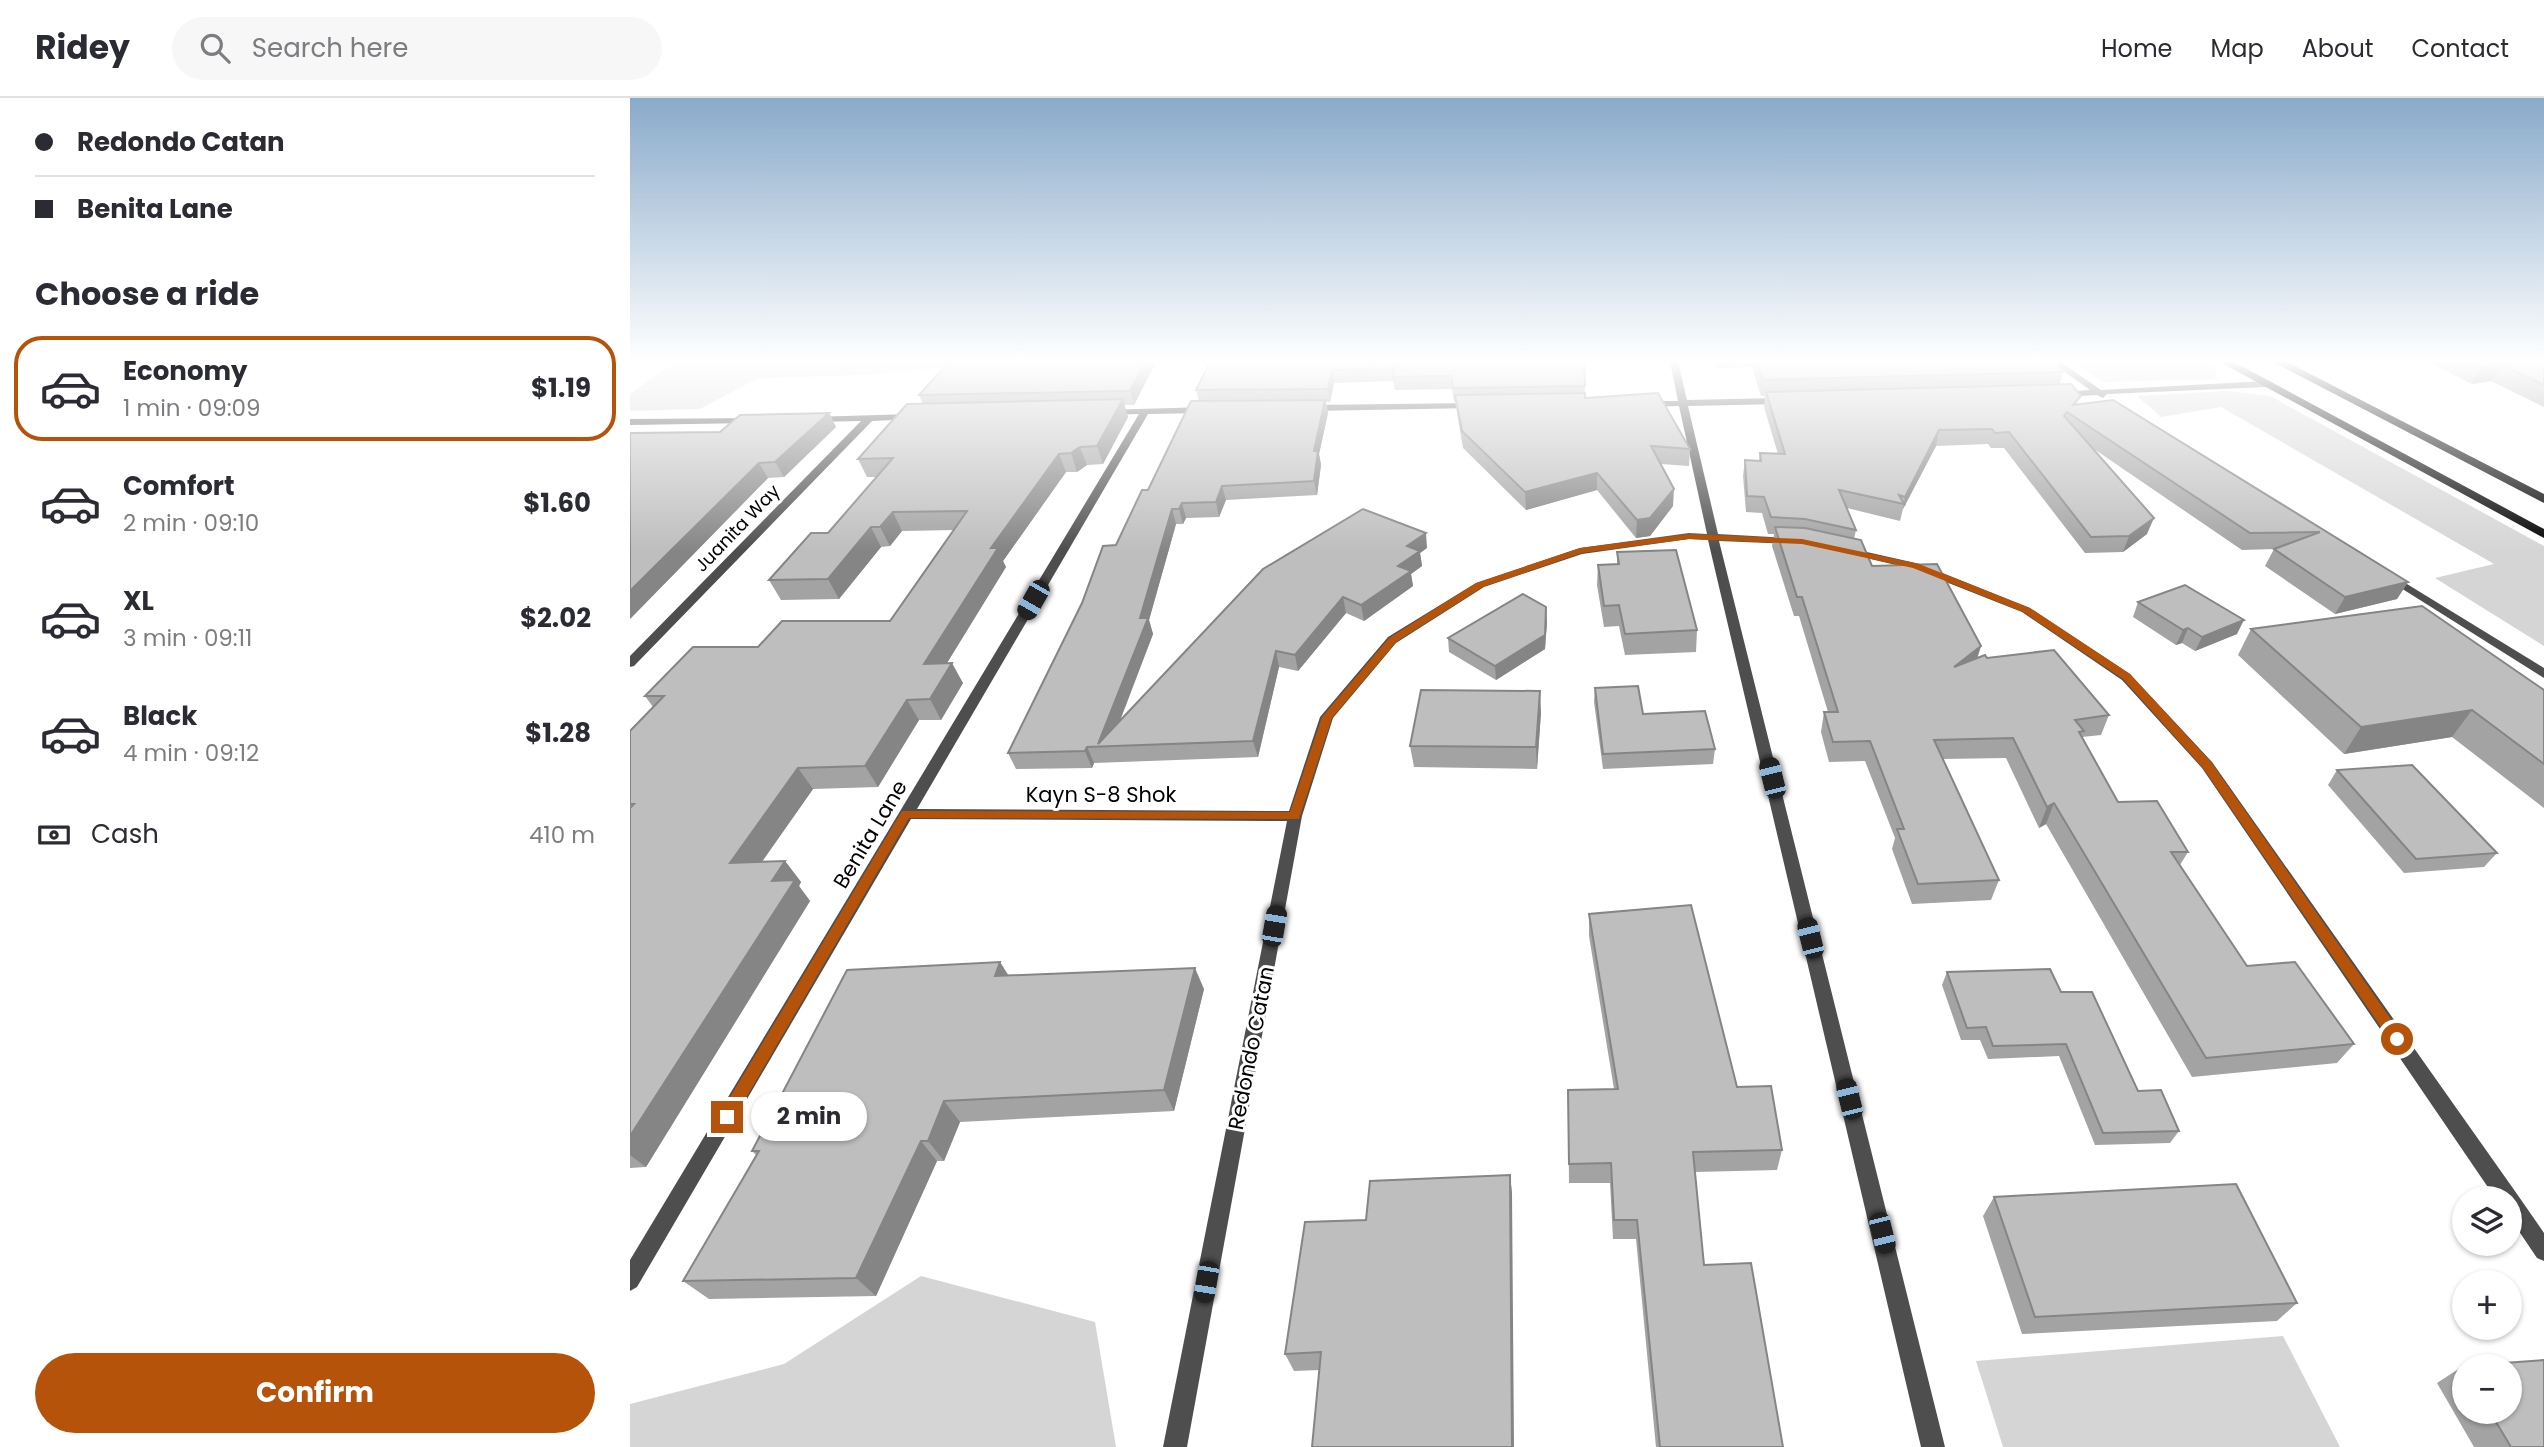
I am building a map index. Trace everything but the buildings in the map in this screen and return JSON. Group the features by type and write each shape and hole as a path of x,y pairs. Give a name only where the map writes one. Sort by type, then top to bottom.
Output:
{"main road":[{"path":"2341,425 2544,534"},
{"path":"2400,425 2544,499"}],"street":[{"name":"Juanita Way","path":"630,663 862,425"},
{"name":"Benita Lane","path":"630,1280 1138,425"},
{"path":"1689,425 1713,537 1933,1447"},
{"name":"Redondo Catan","path":"1175,1447 1295,816 1327,717 1392,640 1480,585 1580,551 1689,536 1802,541"},
{"path":"1828,547 1916,566 2026,610 2126,677 2207,765 2499,1186"},
{"path":"2381,571 2544,674"},
{"name":"Kayn S-8 Shok","path":"906,814 1295,816"},
{"path":"2522,1219 2544,1251"}],"shaded area":[{"path":"2252,425 2323,425 2544,546 2544,646 2435,578 2494,564"},
{"path":"921,1276 1095,1322 1116,1447 630,1447 630,1404 784,1364"},
{"path":"2283,1336 2340,1447 2003,1447 1976,1361"}],"route":[{"path":"727,1117 906,814 1295,816 1327,717 1392,640 1480,585 1580,551 1689,536 1802,541 1916,566 2026,610 2126,677 2207,765 2397,1039"}]}
